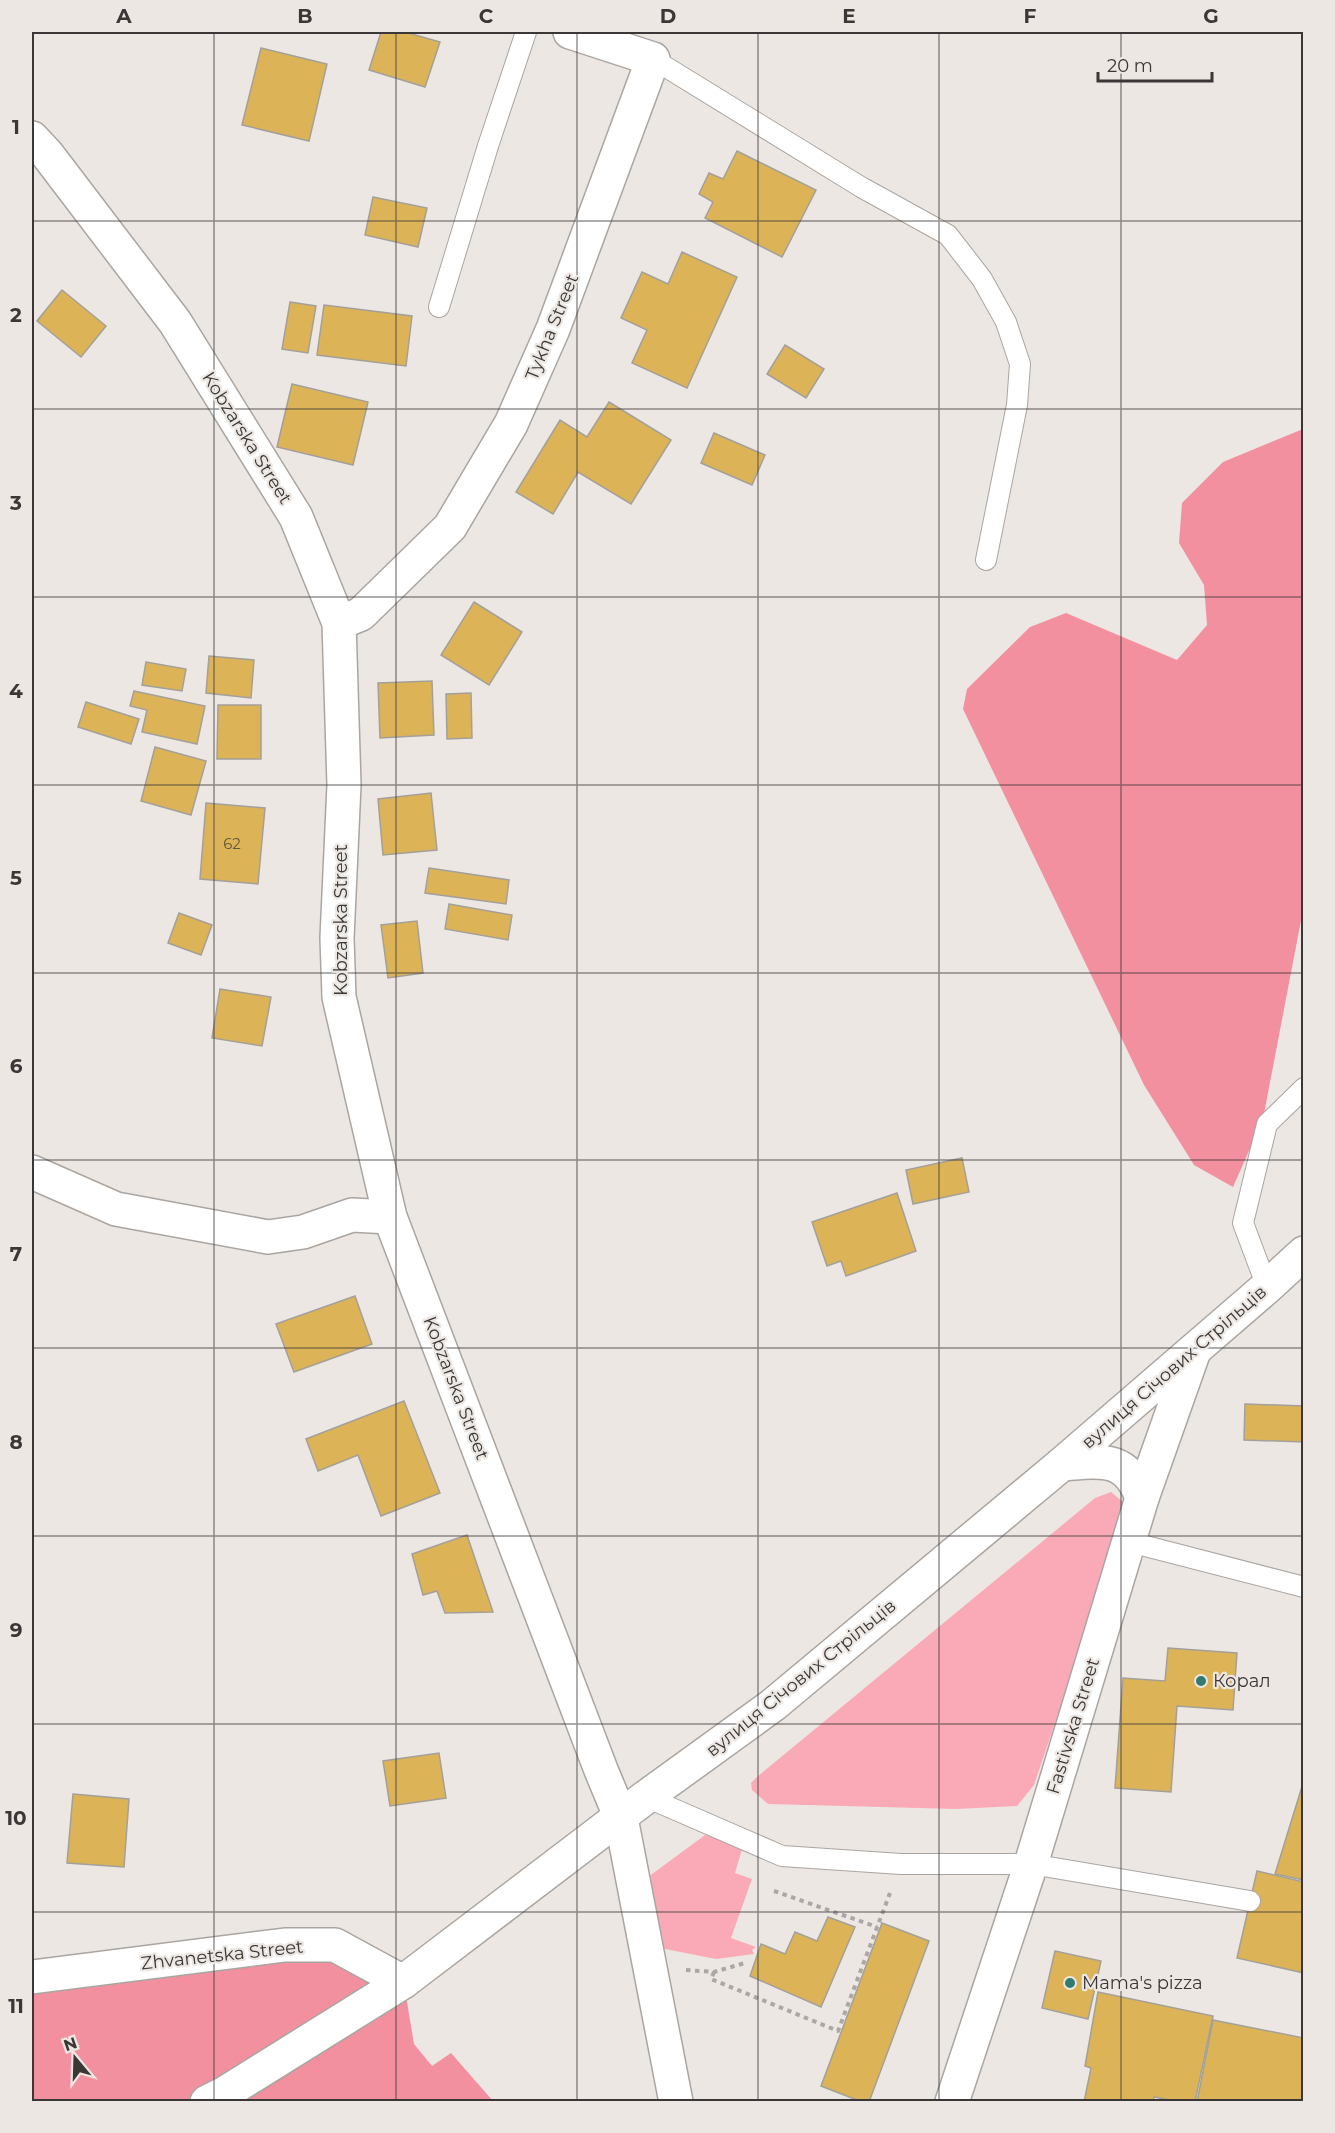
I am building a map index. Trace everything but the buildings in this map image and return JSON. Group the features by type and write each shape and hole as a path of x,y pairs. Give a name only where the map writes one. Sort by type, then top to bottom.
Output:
{"street":[{"path":"570,32 653,59"},
{"name":"Tykha Street","path":"339,623 361,614 450,527 511,424 553,329 653,59"},
{"name":"Kobzarska Street","path":"32,138 47,154 175,322 296,517 339,623 344,785 338,938 339,997 390,1217 621,1818 647,1960"},
{"path":"32,1172 116,1209 268,1237 303,1232 352,1215 390,1217"},
{"name":"вулиця Січових Стрільців","path":"207,2102 403,1982 646,1797 772,1705 1062,1464 1304,1253"},
{"name":"Fastivska Street","path":"952,2102 1031,1864 1142,1498 1194,1351"},
{"path":"1062,1464 1099,1461 1113,1464 1126,1470 1137,1482 1142,1498"},
{"name":"Zhvanetska Street","path":"32,1977 285,1945 335,1945 403,1982"},
{"path":"647,1960 676,2102"}],"lane":[{"path":"439,307 488,146 526,32"},
{"path":"653,59 861,187 948,236 982,279 1006,322 1020,364 1017,405 986,560"},
{"path":"1267,1287 1243,1223 1267,1124 1304,1088"},
{"path":"1130,1542 1304,1587"},
{"path":"646,1797 782,1856 901,1864 1031,1864 1250,1901"}],"path":[{"path":"714,1972 711,1979 838,2031 901,1864"},
{"path":"774,1890 876,1927"},
{"path":"647,1960 714,1972 745,1964"}],"shaded area":[{"path":"1303,429 1303,910 1263,1119 1233,1187 1194,1165 1144,1085 963,709 967,689 1030,627 1066,613 1177,660 1207,625 1204,585 1179,543 1182,503 1223,462"},
{"path":"1111,1492 1123,1502 1121,1520 1103,1581 1034,1785 1017,1806 956,1809 768,1804 752,1790 751,1783 757,1777 1095,1498"},
{"path":"705,1835 743,1846 735,1873 752,1879 731,1938 756,1947 752,1950 754,1954 716,1959 655,1947 644,1880"},
{"path":"287,1948 404,1984 414,2044 432,2066 451,2053 493,2101 32,2101 32,1979"}],"place":[{"name":"Корал","path":"1201,1681"},
{"name":"Mama's pizza","path":"1070,1983"}]}
